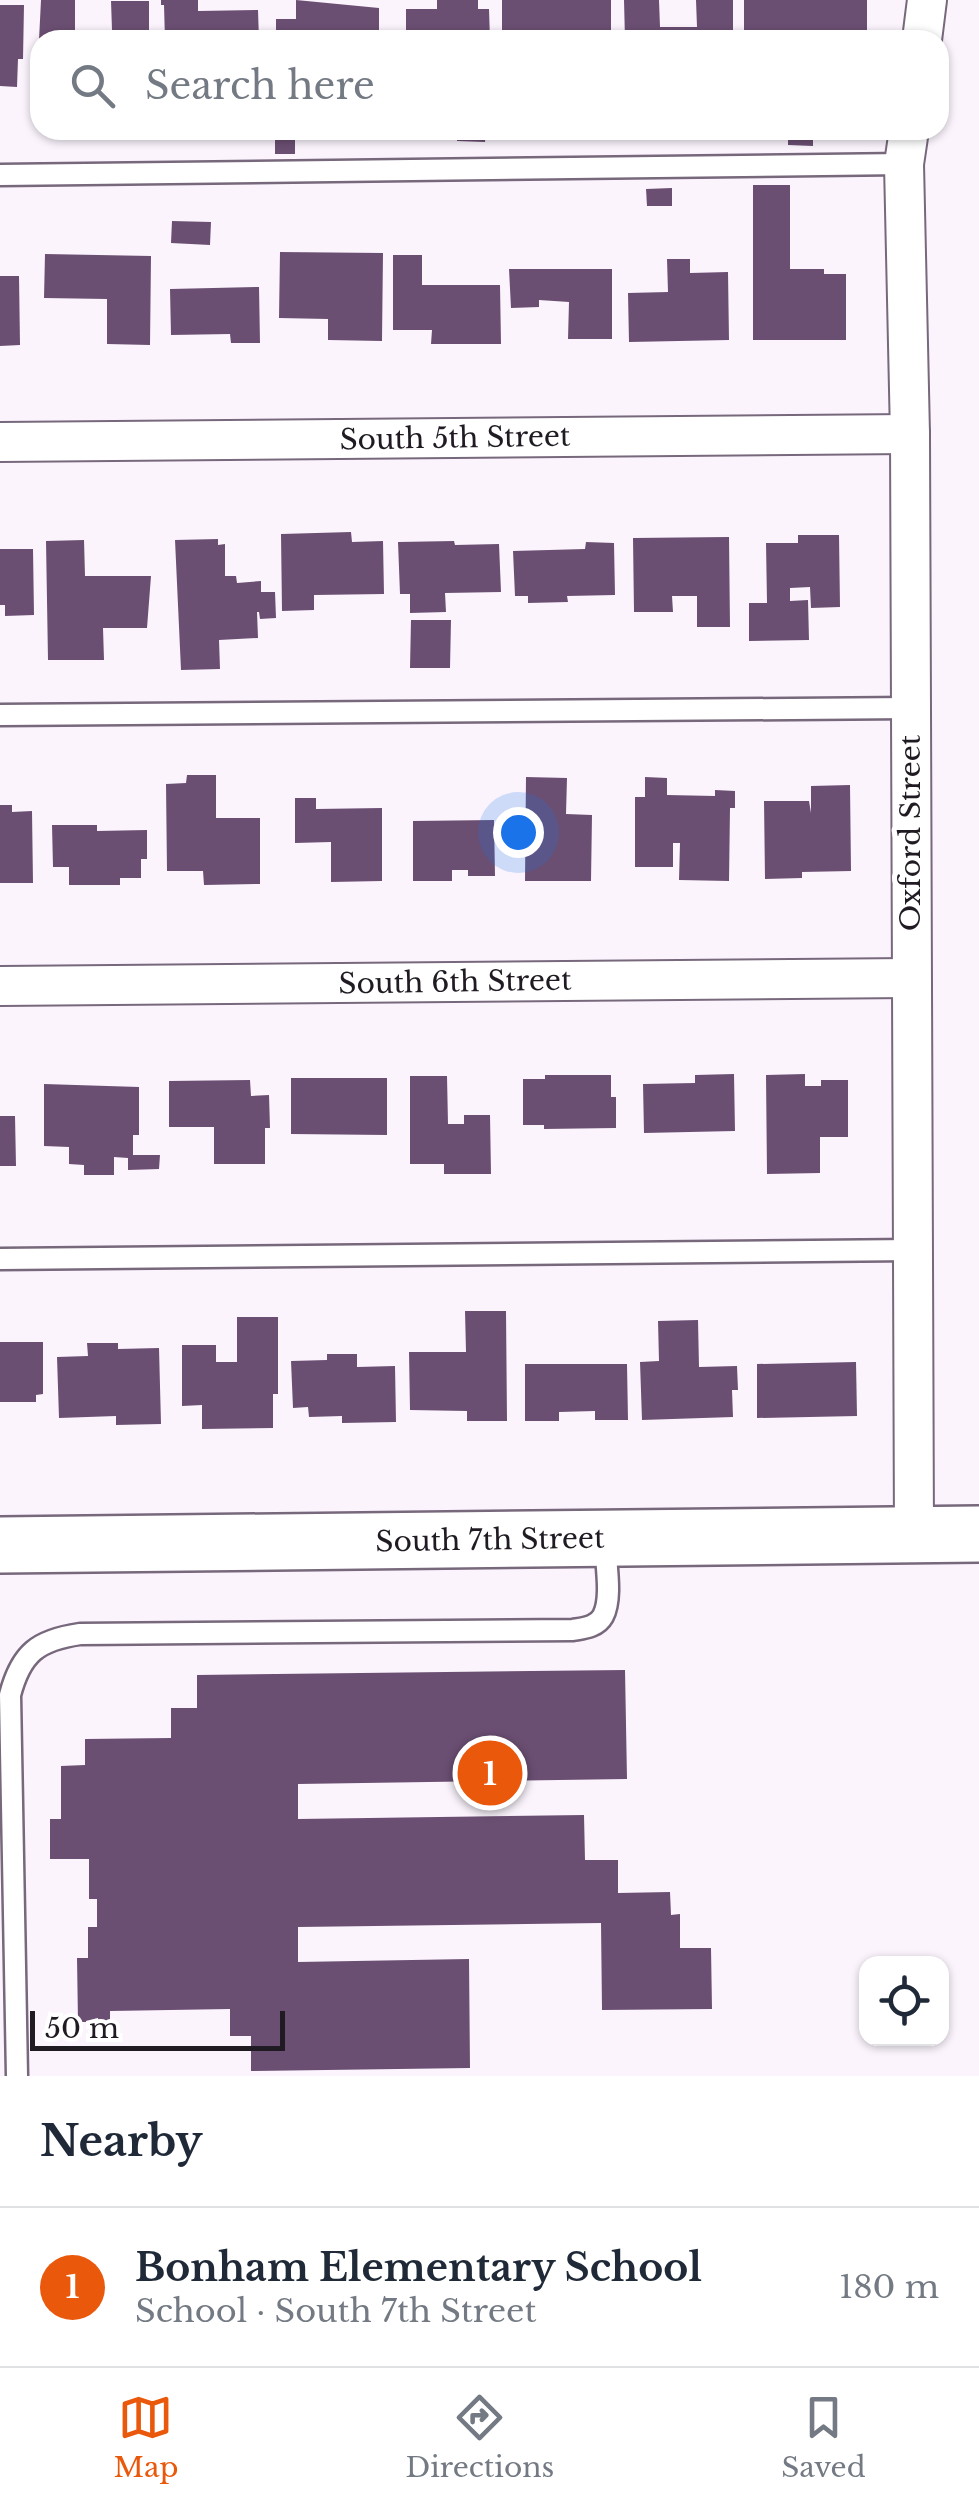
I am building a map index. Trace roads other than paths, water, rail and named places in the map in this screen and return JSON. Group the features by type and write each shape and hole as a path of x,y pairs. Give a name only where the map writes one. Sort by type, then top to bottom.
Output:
{"main road":[{"name":"South 7th Street","path":"0,1545 979,1534"}],"street":[{"path":"923,30 927,0"},
{"name":"Oxford Street","path":"907,147 914,1536"},
{"name":"South 5th Street","path":"0,442 910,434"},
{"name":"South 6th Street","path":"0,986 910,978"}],"lane":[{"path":"0,175 907,147"},
{"path":"0,715 910,708"},
{"path":"0,1260 912,1250"},
{"path":"17,2076 6,1777 10,1694 16,1671 32,1650 54,1638 80,1634 583,1628 593,1626 603,1617 605,1539"}],"place":[{"name":"Bonham Elementary School","path":"490,1773"}]}
